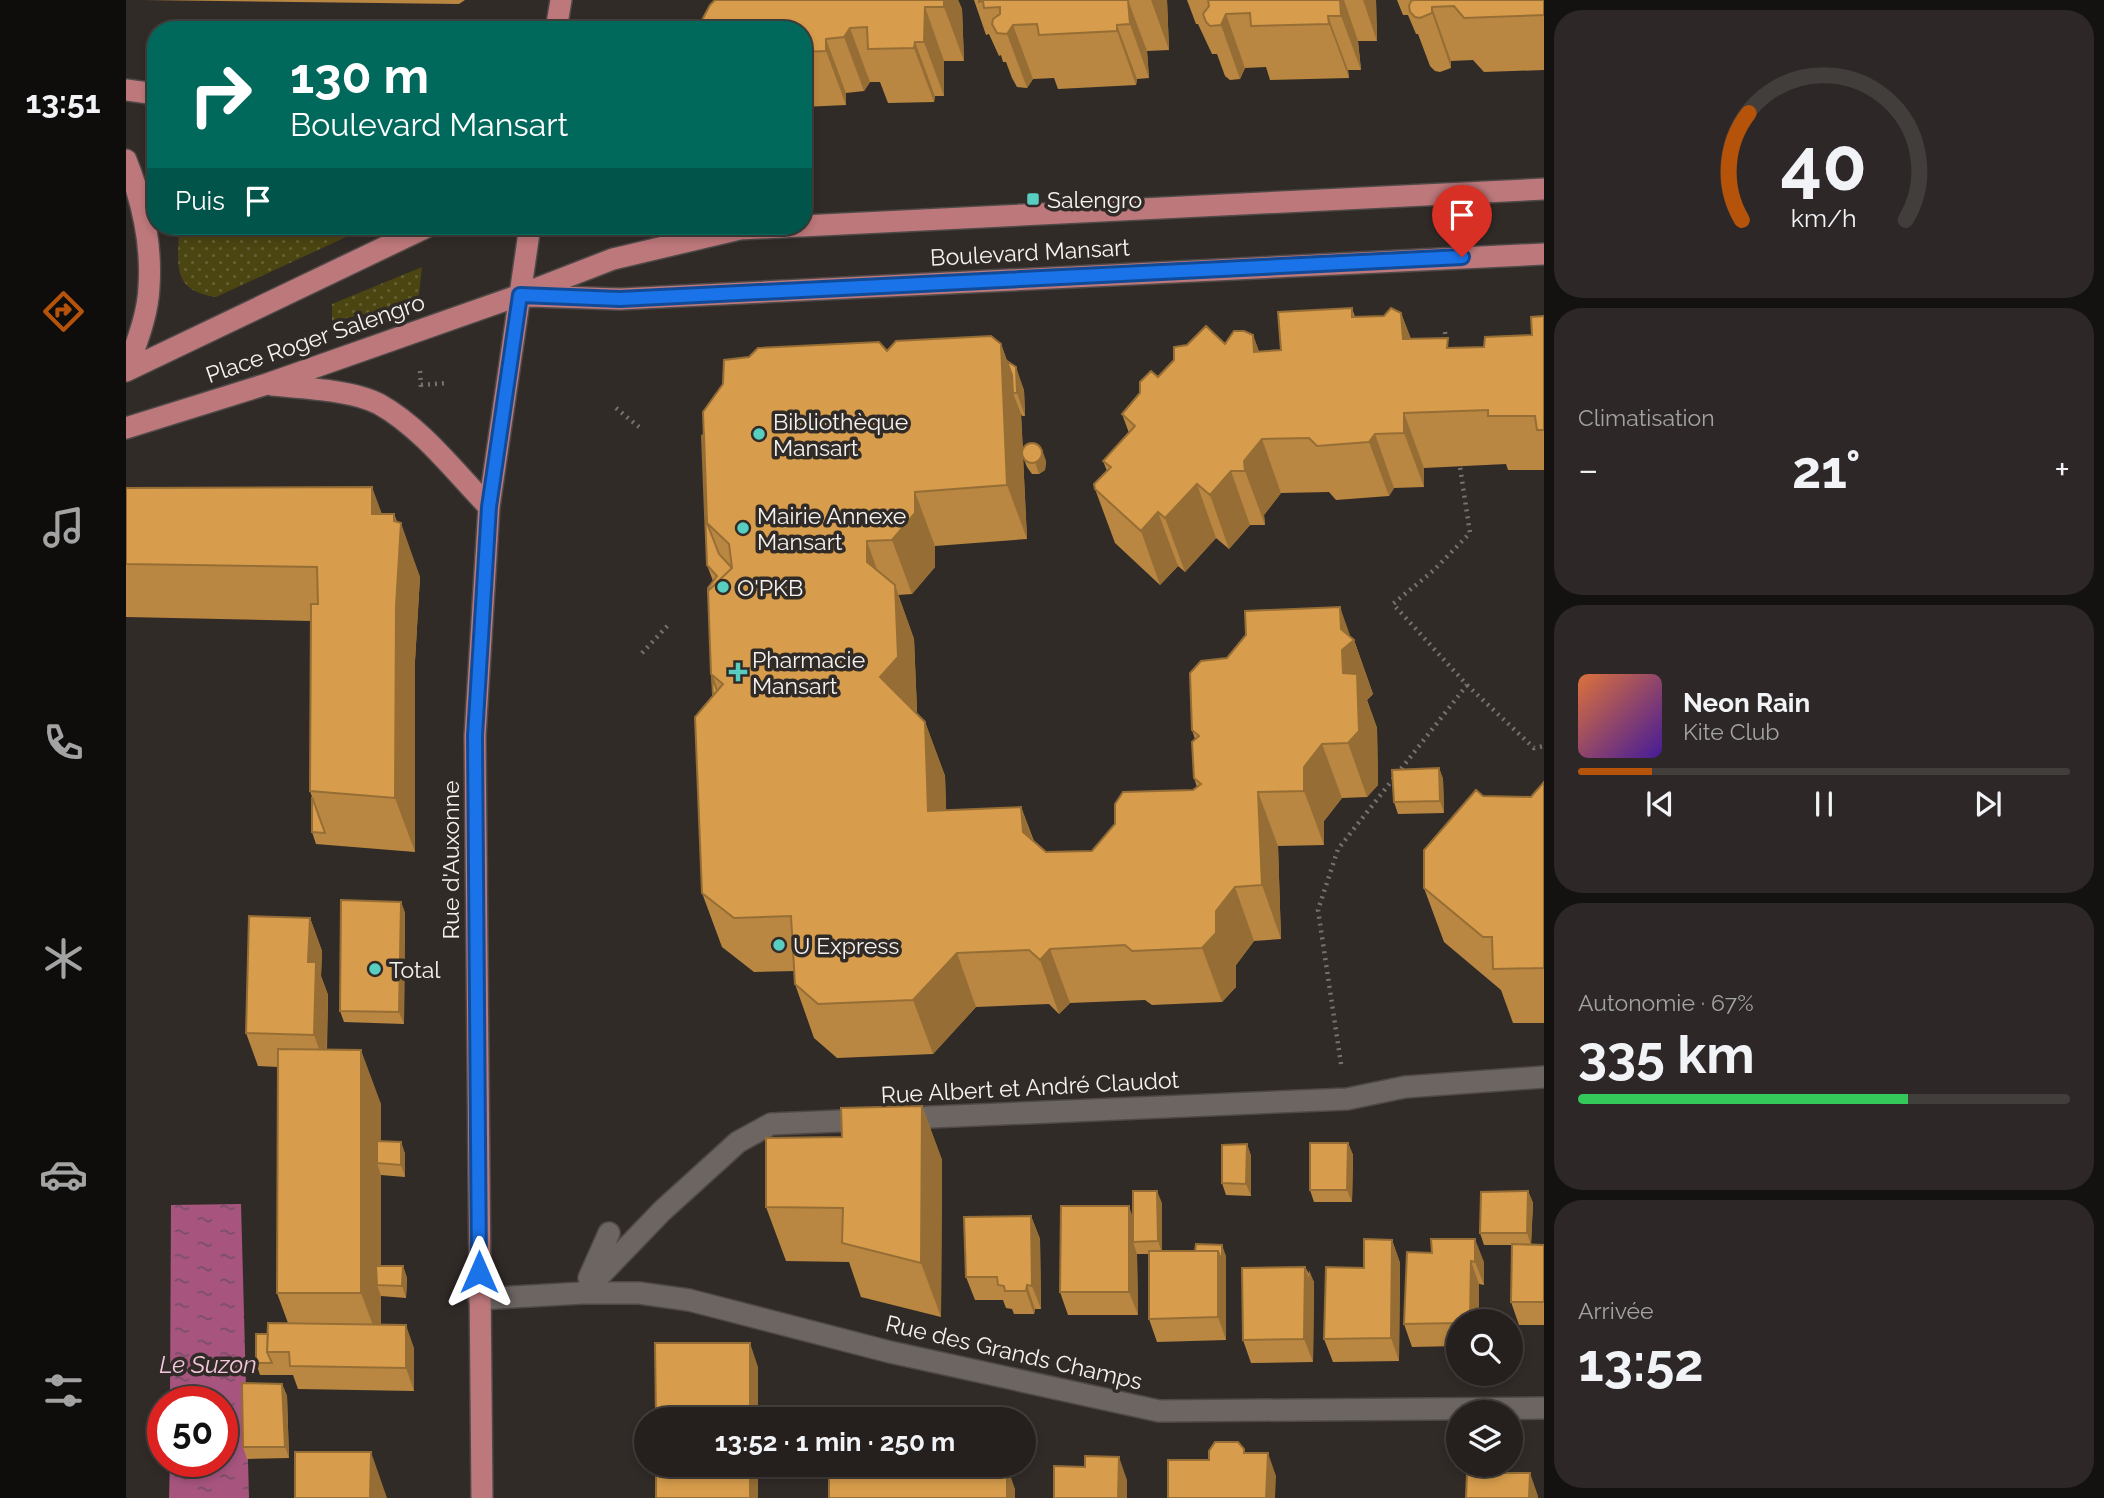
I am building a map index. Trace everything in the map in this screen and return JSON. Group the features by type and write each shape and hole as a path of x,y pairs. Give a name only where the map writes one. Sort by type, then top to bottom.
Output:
{"main road":[{"path":"558,21 561,0"},
{"path":"126,90 147,93"},
{"name":"Place Roger Salengro","path":"126,160 142,205 149,247 149,289 142,322 126,371"},
{"name":"Boulevard Mansart","path":"812,223 1544,189"},
{"name":"Place Roger Salengro","path":"126,371 410,235"},
{"name":"Rue d'Auxonne","path":"482,1498 475,736 489,507 529,235"},
{"name":"Boulevard Mansart","path":"520,295 613,259 705,235"},
{"name":"Boulevard Mansart","path":"520,295 620,299 1544,254"},
{"name":"Place Roger Salengro","path":"126,428 267,384 520,295"},
{"path":"267,384 339,393 377,403 414,429 489,507"}],"street":[{"name":"Rue Albert et André Claudot","path":"583,1293 662,1211 738,1142 771,1125 1347,1099 1405,1087 1544,1077"},
{"path":"583,1293 609,1233"},
{"name":"Rue des Grands Champs","path":"479,1300 583,1293 639,1293 689,1300 890,1352 1159,1411 1544,1408"}],"path":[{"path":"1445,332 1447,344"},
{"path":"421,385 447,383"},
{"path":"616,408 639,427"},
{"path":"1460,467 1470,533 1434,570 1393,604 1467,685 1534,748 1544,746"},
{"path":"642,653 670,623"},
{"path":"1347,1099 1318,910 1338,849 1467,685"}],"shaded area":[{"path":"179,235 350,235 216,297 190,288 180,273"},
{"path":"422,267 418,303 332,321 332,304"}],"water":[{"name":"Le Suzon","path":"241,1204 249,1498 169,1498 170,1477 238,1477 238,1386 170,1386 171,1205"}],"building":[{"path":"715,0 944,0 944,7 925,7 924,42 915,42 914,48 868,49 867,27 850,28 844,37 826,39 826,51 812,52 812,21 702,21"},
{"path":"979,0 1128,0 1130,24 1117,25 1117,31 1039,35 1037,24 1013,25 1007,34 997,33 992,24 993,19 1000,14 1000,7 984,8 983,1"},
{"path":"1208,0 1340,0 1341,16 1328,16 1329,24 1251,26 1250,13 1226,14 1221,25 1210,26 1203,14 1209,6"},
{"path":"1414,0 1544,0 1544,15 1464,18 1454,6 1432,7 1432,13 1420,18 1410,12 1409,6"},
{"path":"1352,308 1352,317 1384,316 1391,308 1401,313 1403,339 1448,338 1447,348 1484,347 1485,337 1532,335 1531,317 1544,316 1544,430 1537,430 1535,416 1488,416 1488,410 1404,413 1404,433 1375,434 1369,442 1317,446 1309,438 1262,439 1244,461 1245,471 1231,471 1210,495 1197,484 1165,518 1158,512 1141,531 1095,489 1094,484 1111,467 1103,461 1135,426 1122,414 1140,393 1140,382 1151,371 1158,377 1174,360 1174,347 1187,345 1206,326 1225,344 1234,331 1244,331 1253,335 1254,352 1281,350 1278,312"},
{"path":"991,336 1001,344 1007,485 915,492 915,513 892,540 867,541 867,562 895,585 898,657 880,677 925,722 928,811 1021,807 1023,832 1046,852 1092,851 1115,824 1115,804 1123,792 1193,790 1201,784 1194,778 1192,742 1199,736 1192,730 1190,673 1201,661 1227,658 1246,635 1245,611 1340,607 1341,629 1354,640 1342,650 1343,673 1357,674 1359,731 1348,743 1322,744 1304,767 1304,791 1258,792 1262,885 1235,887 1216,911 1216,933 1202,948 1132,951 1125,945 1050,949 1040,960 1029,950 957,953 913,1000 818,1004 795,984 791,916 734,918 702,893 695,717 723,684 711,674 708,591 732,568 729,544 707,523 703,412 723,384 724,360 749,357 758,348 879,342 887,351 896,341"},
{"path":"1007,361 1016,367 1017,393 1013,393 1012,375"},
{"path":"704,434 707,523 719,554 732,568 708,591 717,576 707,565"},
{"path":"1032,443 1039,446 1042,453 1039,460 1032,463 1025,460 1022,453 1025,446"},
{"path":"372,487 372,514 394,514 394,521 401,523 396,606 395,798 310,791 311,604 318,604 317,567 126,564 126,488"},
{"path":"712,676 717,691 713,695"},
{"path":"1439,768 1440,801 1394,802 1392,770"},
{"path":"1544,782 1544,968 1493,969 1492,937 1483,937 1424,888 1424,850 1476,790 1483,796 1531,797"},
{"path":"312,797 325,833 312,832"},
{"path":"341,900 401,902 399,1012 340,1011"},
{"path":"249,916 310,918 308,962 316,962 314,1035 246,1033"},
{"path":"278,1049 361,1050 361,1293 277,1293"},
{"path":"922,1106 921,1263 842,1243 843,1208 766,1207 766,1138 842,1137 841,1108"},
{"path":"377,1141 401,1142 401,1165 377,1163"},
{"path":"1310,1143 1348,1143 1347,1190 1310,1190"},
{"path":"1247,1144 1246,1184 1222,1183 1222,1145"},
{"path":"1133,1191 1157,1191 1158,1241 1133,1242"},
{"path":"1528,1191 1527,1233 1480,1233 1481,1192"},
{"path":"1061,1206 1129,1206 1129,1292 1060,1292"},
{"path":"1031,1216 1032,1286 1027,1285 1026,1291 1005,1291 1004,1286 998,1285 997,1277 966,1277 964,1217"},
{"path":"1364,1239 1392,1240 1391,1338 1324,1339 1326,1267 1364,1268"},
{"path":"1431,1239 1475,1239 1475,1262 1471,1261 1470,1309 1446,1309 1446,1323 1404,1324 1407,1252 1432,1253"},
{"path":"1196,1244 1222,1245 1222,1262 1218,1251 1195,1251"},
{"path":"1512,1244 1544,1245 1544,1302 1511,1302"},
{"path":"1149,1251 1218,1251 1218,1317 1149,1319"},
{"path":"376,1266 403,1266 402,1286 377,1285"},
{"path":"1305,1267 1304,1339 1243,1340 1242,1268"},
{"path":"268,1323 406,1325 406,1368 290,1366 289,1352 267,1352"},
{"path":"256,1334 268,1334 267,1352 272,1363 256,1363"},
{"path":"655,1343 750,1343 750,1407 656,1407"},
{"path":"242,1383 282,1384 285,1447 243,1447"},
{"path":"1215,1442 1238,1442 1244,1453 1268,1453 1266,1498 1168,1498 1168,1460 1209,1460 1209,1451"},
{"path":"295,1452 371,1452 370,1498 295,1498"},
{"path":"1085,1456 1119,1457 1118,1498 1054,1498 1054,1466 1085,1467"},
{"path":"1523,1473 1530,1473 1529,1498 1466,1498 1467,1477 1523,1477"},
{"path":"656,1477 750,1477 750,1498 656,1498"},
{"path":"829,1477 1007,1477 1007,1498 829,1498"}],"place":[{"name":"Salengro","path":"1033,199"},
{"name":"Bibliothèque Mansart","path":"759,434"},
{"name":"Mairie Annexe Mansart","path":"743,528"},
{"name":"O'PKB","path":"723,587"},
{"name":"Pharmacie Mansart","path":"738,672"},
{"name":"U Express","path":"779,945"},
{"name":"Total","path":"375,969"}],"route":[{"path":"479,1272 475,736 489,507 520,295 620,299 1462,257"}]}
